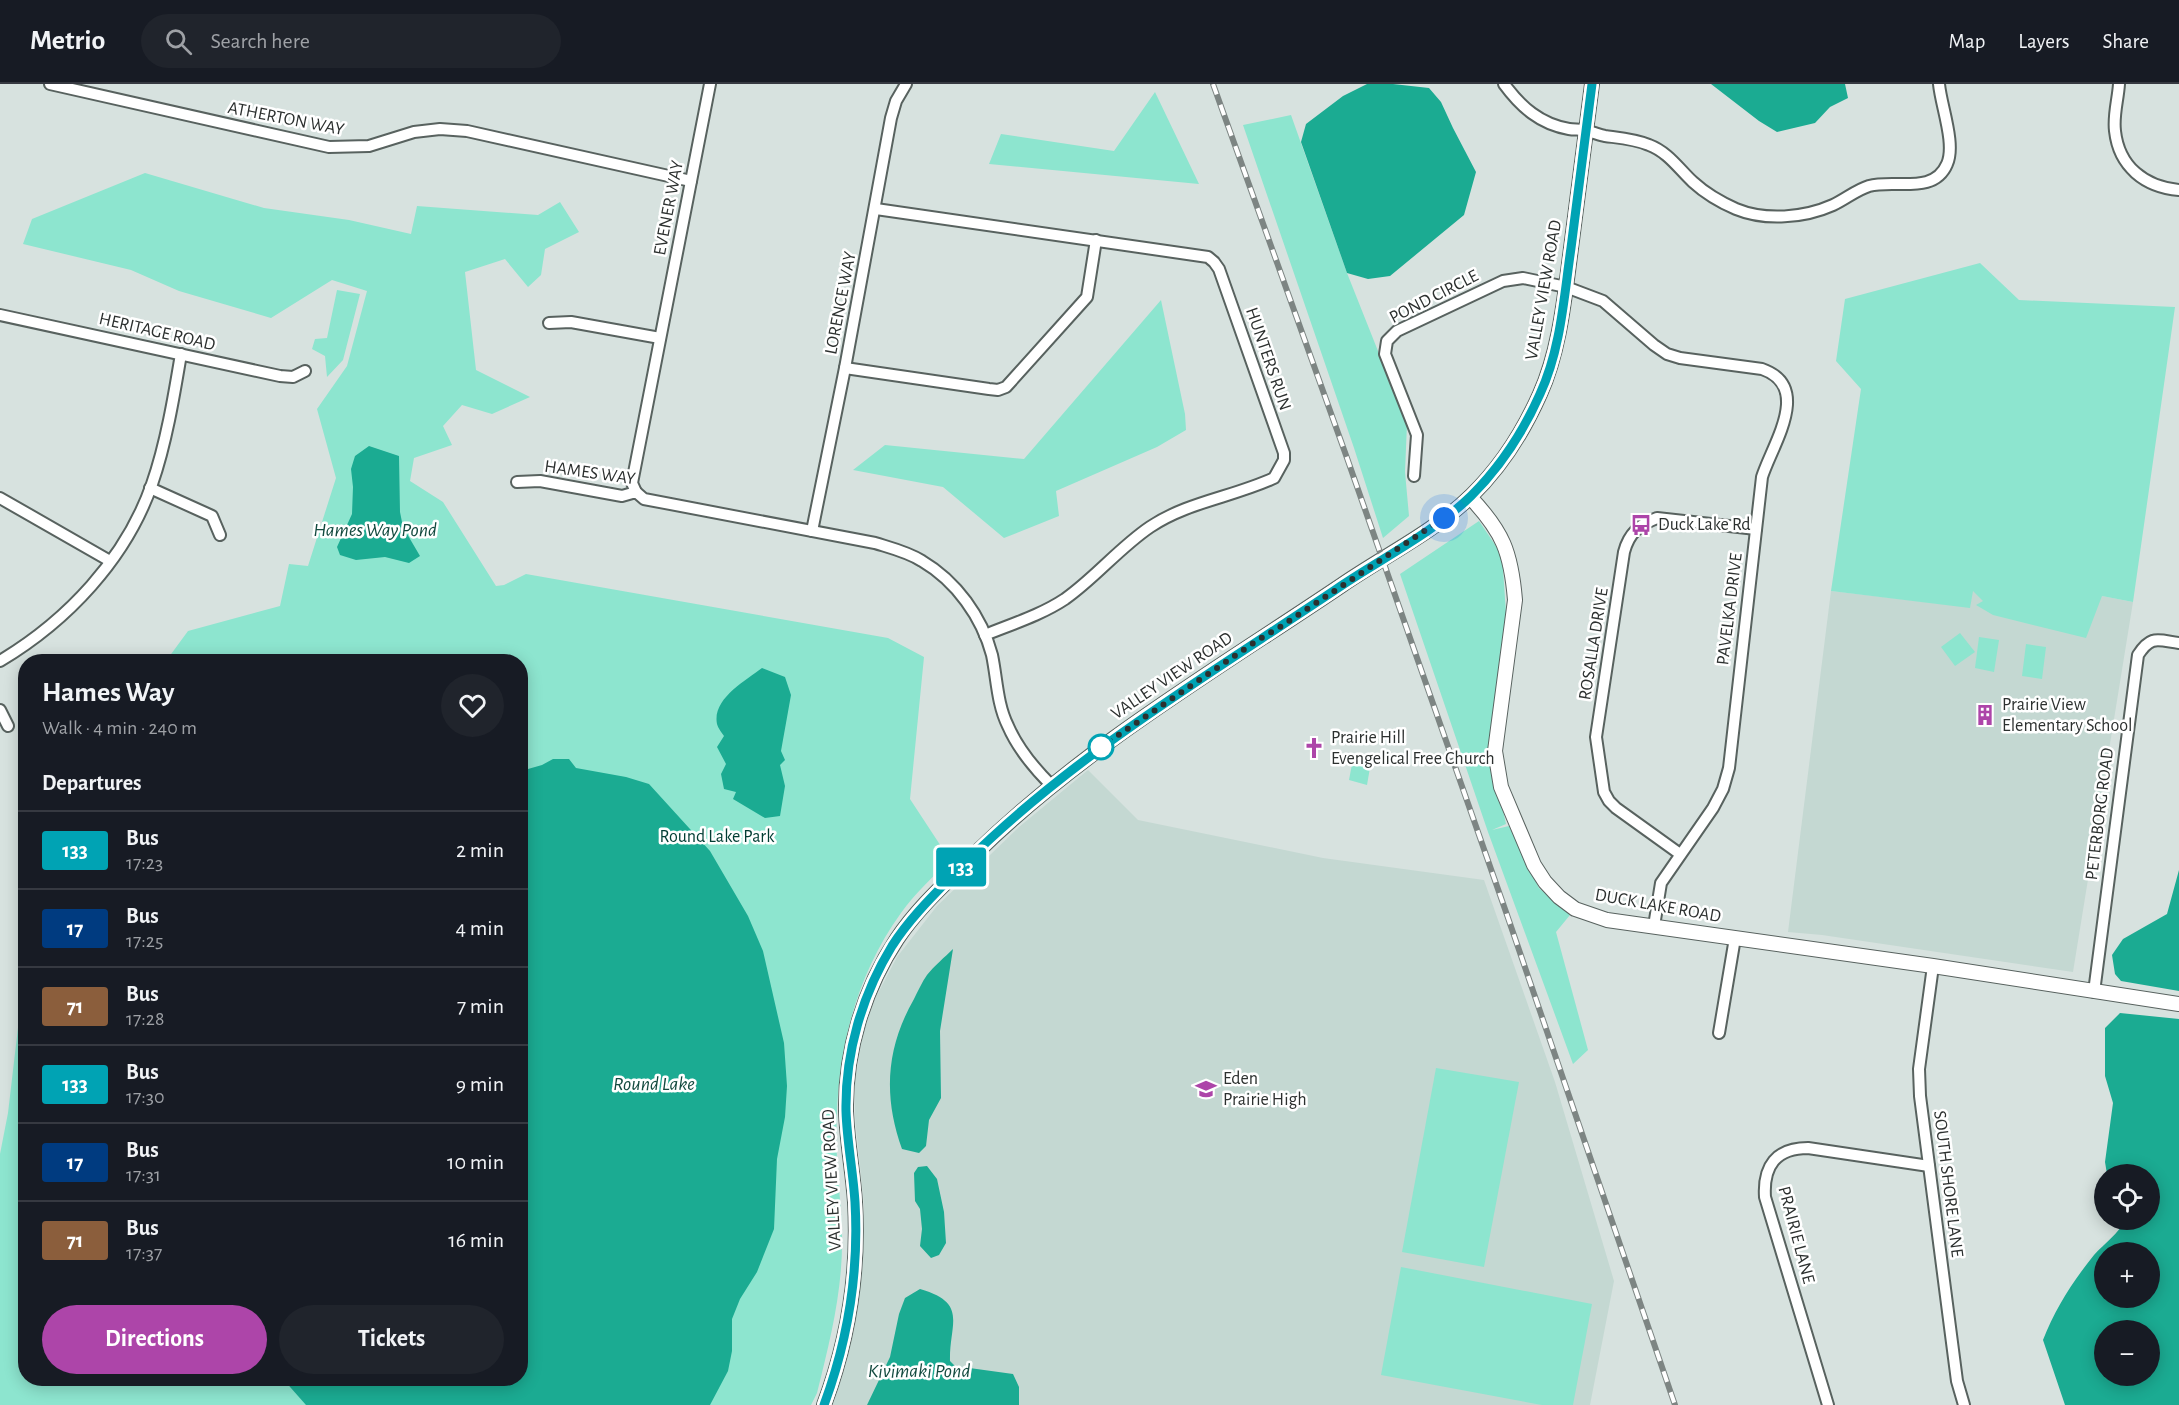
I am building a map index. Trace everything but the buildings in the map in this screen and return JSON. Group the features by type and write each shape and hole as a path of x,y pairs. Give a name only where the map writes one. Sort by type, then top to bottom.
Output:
{"street":[{"name":"ATHERTON WAY","path":"50,84 329,147 369,146 414,132 440,129 467,131 691,182"},
{"name":"EVENER WAY","path":"636,492 632,483 710,84"},
{"name":"LORENCE WAY","path":"812,531 876,209 891,118 896,101 906,84"},
{"path":"1504,84 1528,111 1544,121 1568,129 1586,130 1656,147 1695,184 1715,198 1737,209 1761,215 1810,213 1833,205 1868,186 1884,183 1914,184 1927,182 1940,175 1947,165 1951,152 1939,84"},
{"name":"VALLEY VIEW ROAD","path":"824,1405 836,1373 851,1299 855,1250 855,1202 849,1147 847,1089 854,1040 868,994 884,959 917,913 993,836 1051,785 1104,744 1258,640 1431,528 1470,497 1505,455 1542,391 1555,348 1566,287 1592,84"},
{"path":"2119,84 2115,132 2119,149 2127,164 2138,176 2152,185 2179,190"},
{"name":"HUNTERS RUN","path":"876,209 1208,257 1219,269 1284,453 1284,460 1274,478 1165,518 1138,536 1066,598 1050,608 985,634"},
{"path":"845,368 989,389 1006,387 1086,297 1096,240"},
{"name":"POND CIRCLE","path":"1414,476 1417,435 1385,354 1387,341 1397,331 1503,281 1523,278 1566,287"},
{"name":"PAVELKA DRIVE","path":"1566,287 1603,301 1666,354 1762,369 1773,373 1786,389 1781,435 1762,477 1729,768 1723,789 1713,808 1661,883 1654,926"},
{"name":"HERITAGE ROAD","path":"0,315 280,376 293,377 305,371"},
{"path":"549,323 571,322 660,338"},
{"path":"0,661 25,646 76,602 110,561 138,517 150,489 162,444 181,354"},
{"name":"HAMES WAY","path":"517,482 540,482 621,496 636,492 644,499 875,543 901,551 922,561 958,591 972,610 985,634 992,656 999,702 1007,725 1024,755 1051,785"},
{"path":"150,489 212,516 220,535"},
{"name":"DUCK LAKE ROAD","path":"1470,497 1501,535 1509,556 1513,580 1515,600 1495,752 1501,787 1534,864 1545,882 1575,909 1606,920 1933,966 2179,1004"},
{"path":"0,498 110,561"},
{"path":"1634,516 1641,525 1657,518 1756,529"},
{"name":"ROSALLA DRIVE","path":"1641,525 1628,540 1624,552 1596,747 1601,781 1609,801 1680,854"},
{"name":"PETERBORG ROAD","path":"2094,992 2138,655 2145,643 2158,640 2179,643"},
{"path":"0,710 8,726"},
{"path":"1719,1033 1735,938"},
{"name":"SOUTH SHORE LANE","path":"1933,966 1919,1069 1920,1096 1958,1381 1965,1405"},
{"name":"PRAIRIE LANE","path":"1828,1405 1765,1197 1764,1185 1767,1173 1773,1161 1783,1152 1795,1148 1929,1166"}],"shaded area":[{"path":"1831,591 1969,607 1972,591 2102,596 2133,602 2073,972 1788,932"},
{"name":"Eden Prairie High","path":"1088,770 1138,820 1323,858 1484,880 1555,1082 1614,1281 1590,1405 833,1405 855,1326 863,1266 864,1205 855,1118 855,1081 863,1033 876,997 897,957 937,906 1019,827"}],"green space":[{"path":"1155,92 1199,184 989,164 1001,134 1114,151"},
{"path":"1291,115 1347,273 1407,424 1405,472 1409,516 1383,538 1243,125"},
{"name":"Round Lake Park","path":"145,173 264,208 349,220 411,234 417,206 538,215 560,202 579,232 545,249 541,275 528,287 505,259 465,272 476,370 530,397 492,414 462,405 443,426 452,445 414,458 410,481 443,502 496,586 504,585 526,574 888,638 924,657 910,799 950,860 912,899 883,941 868,970 848,1030 838,1094 836,1126 842,1256 835,1315 827,1354 817,1393 811,1405 0,1405 0,1154 8,1113 18,1028 18,1386 528,1386 528,654 171,654 188,631 280,606 289,564 308,566 336,478 317,409 347,366 367,291 332,280 271,318 179,291 131,270 23,244 32,219"},
{"path":"1980,263 2019,300 2175,307 2133,602 2102,596 2086,638 1993,615 1976,605 1983,601 1973,591 1970,608 1831,591 1861,389 1836,361 1845,299"},
{"path":"337,290 360,294 343,360 327,377 325,356 312,349 315,339 327,338"},
{"path":"1161,300 1185,414 1186,430 1157,447 1056,491 1059,516 1004,538 943,487 853,470 885,445 1024,459"},
{"path":"1479,521 1502,555 1506,613 1489,747 1506,824 1492,830 1509,826 1539,888 1570,915 1556,932 1588,1050 1573,1064 1488,832 1400,574"},
{"path":"1960,633 1975,652 1955,666 1941,647"},
{"path":"1979,637 1999,640 1994,672 1975,668"},
{"path":"2026,644 2046,647 2042,679 2022,676"},
{"path":"1353,759 1371,762 1367,785 1349,780"},
{"path":"1436,1068 1519,1082 1484,1267 1402,1252"},
{"path":"1401,1267 1592,1304 1573,1405 1542,1405 1381,1375"}],"water":[{"path":"1367,84 1429,88 1441,102 1476,172 1464,215 1390,276 1368,279 1347,273 1301,142 1306,124 1343,96"},
{"path":"1711,84 1845,84 1848,98 1830,107 1815,123 1777,132"},
{"name":"Hames Way Pond","path":"369,446 399,456 400,512 403,527 420,556 409,563 385,557 356,560 340,555 337,547 352,514 351,469 355,456"},
{"path":"762,668 785,677 791,695 781,751 785,760 780,765 785,786 780,816 765,818 733,799 736,792 724,789 721,774 726,764 717,747 724,736 717,724 720,707 731,692"},
{"name":"Round Lake","path":"553,759 569,759 576,768 626,777 649,784 710,851 748,916 763,951 784,1043 787,1086 785,1117 777,1159 774,1229 757,1272 740,1299 732,1319 732,1351 728,1371 710,1405 306,1405 289,1386 528,1386 528,769"},
{"path":"2179,870 2179,991 2121,981 2115,974 2112,955 2123,939 2167,914"},
{"path":"953,949 940,1031 941,1098 929,1120 926,1146 919,1153 902,1149 896,1129 890,1091 893,1054 905,1017 923,981"},
{"path":"2120,1013 2179,1019 2179,1405 2065,1405 2043,1340 2059,1306 2094,1255 2094,1308 2160,1308 2160,1242 2107,1242 2118,1230 2160,1230 2160,1164 2105,1164 2113,1103 2105,1076 2105,1028"},
{"path":"927,1166 937,1179 944,1212 946,1243 939,1255 931,1258 920,1246 922,1229 920,1209 915,1201 914,1173 918,1167"},
{"name":"Kivimaki Pond","path":"920,1289 945,1301 951,1308 953,1326 950,1361 955,1366 1013,1374 1019,1387 1019,1405 867,1405 890,1357 899,1314 905,1298"}],"railway":[{"path":"1213,84 1506,912 1675,1405"}],"bus line":[{"name":"133","path":"824,1405 836,1373 847,1324 855,1250 855,1202 846,1109 848,1070 856,1029 868,994 884,959 905,928 930,898 993,836 1051,785 1104,744 1240,651 1431,528 1470,497 1486,479 1505,455 1542,391 1555,348 1566,287 1592,84"}],"place":[{"name":"Duck Lake Rd","path":"1641,525"},
{"name":"Prairie View Elementary School","path":"1985,715"},
{"name":"Prairie Hill Evengelical Free Church","path":"1314,748"},
{"name":"Eden Prairie High","path":"1206,1089"}],"route":[{"path":"1101,747 1258,640 1444,518"}]}
